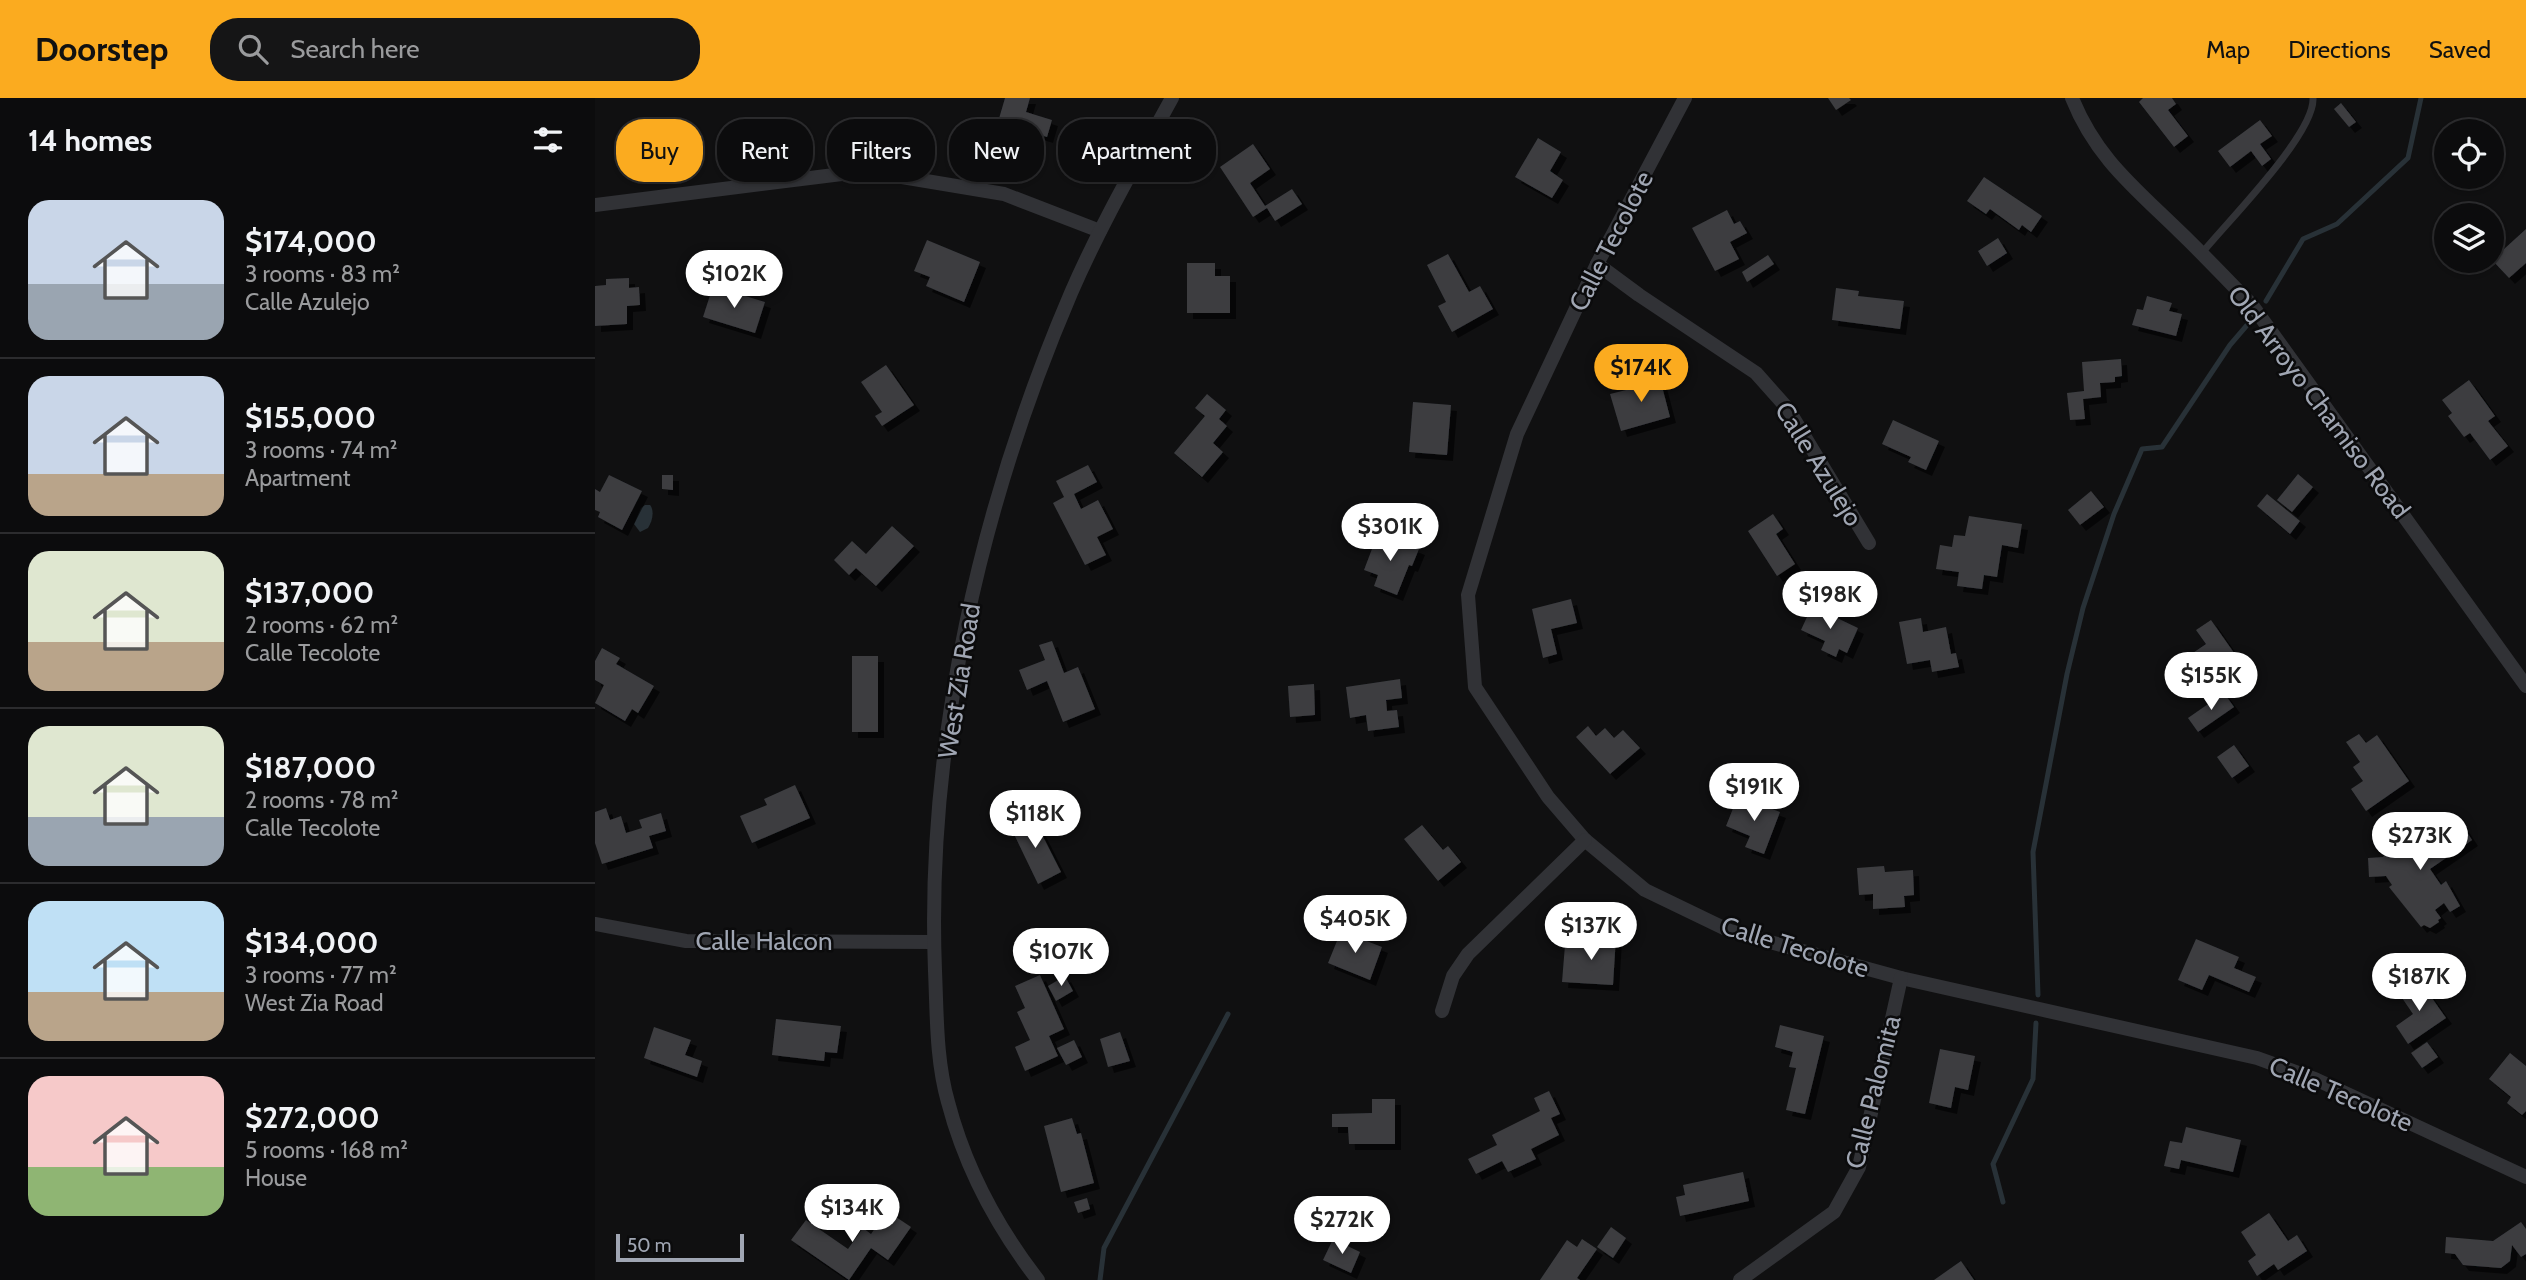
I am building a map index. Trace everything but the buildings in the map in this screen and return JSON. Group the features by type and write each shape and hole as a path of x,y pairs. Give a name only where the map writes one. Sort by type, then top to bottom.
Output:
{"street":[{"name":"West Zia Road","path":"1038,1280 999,1224 965,1155 947,1101 940,1060 934,942 936,852 949,731 965,630 985,545 1002,480 1024,416 1072,292 1100,231 1172,98"},
{"name":"Calle Tecolote","path":"1685,98 1597,264 1517,434 1468,595 1475,687 1548,797 1585,840 1646,890 1730,931 1901,978 2257,1058 2315,1079 2526,1177"},
{"name":"Old Arroyo Chamiso Road","path":"2072,98 2082,123 2109,163 2202,253 2252,306 2526,686"},
{"path":"595,205 866,170 1004,194 1100,231"},
{"name":"Calle Azulejo","path":"1597,264 1755,373 1772,389 1869,543"},
{"path":"1442,1011 1453,976 1468,954 1585,840"},
{"name":"Calle Halcon","path":"595,924 685,941 934,942"},
{"name":"Calle Palomita","path":"1740,1280 1834,1212 1859,1167 1901,978"}],"lane":[{"path":"2202,253 2288,151 2306,124 2313,98"}],"shaded area":[{"path":"645,505 650,505 652,510 651,523 640,532 634,524"}],"waterway":[{"path":"2266,301 2303,239 2337,224 2408,158 2421,98"},
{"path":"2038,995 2033,852 2067,674 2083,608 2114,514 2142,449 2162,447 2230,345 2248,324"},
{"path":"1100,1280 1104,1248 1228,1014"},
{"path":"2003,1202 1993,1164 2033,1079 2036,1023"}]}
